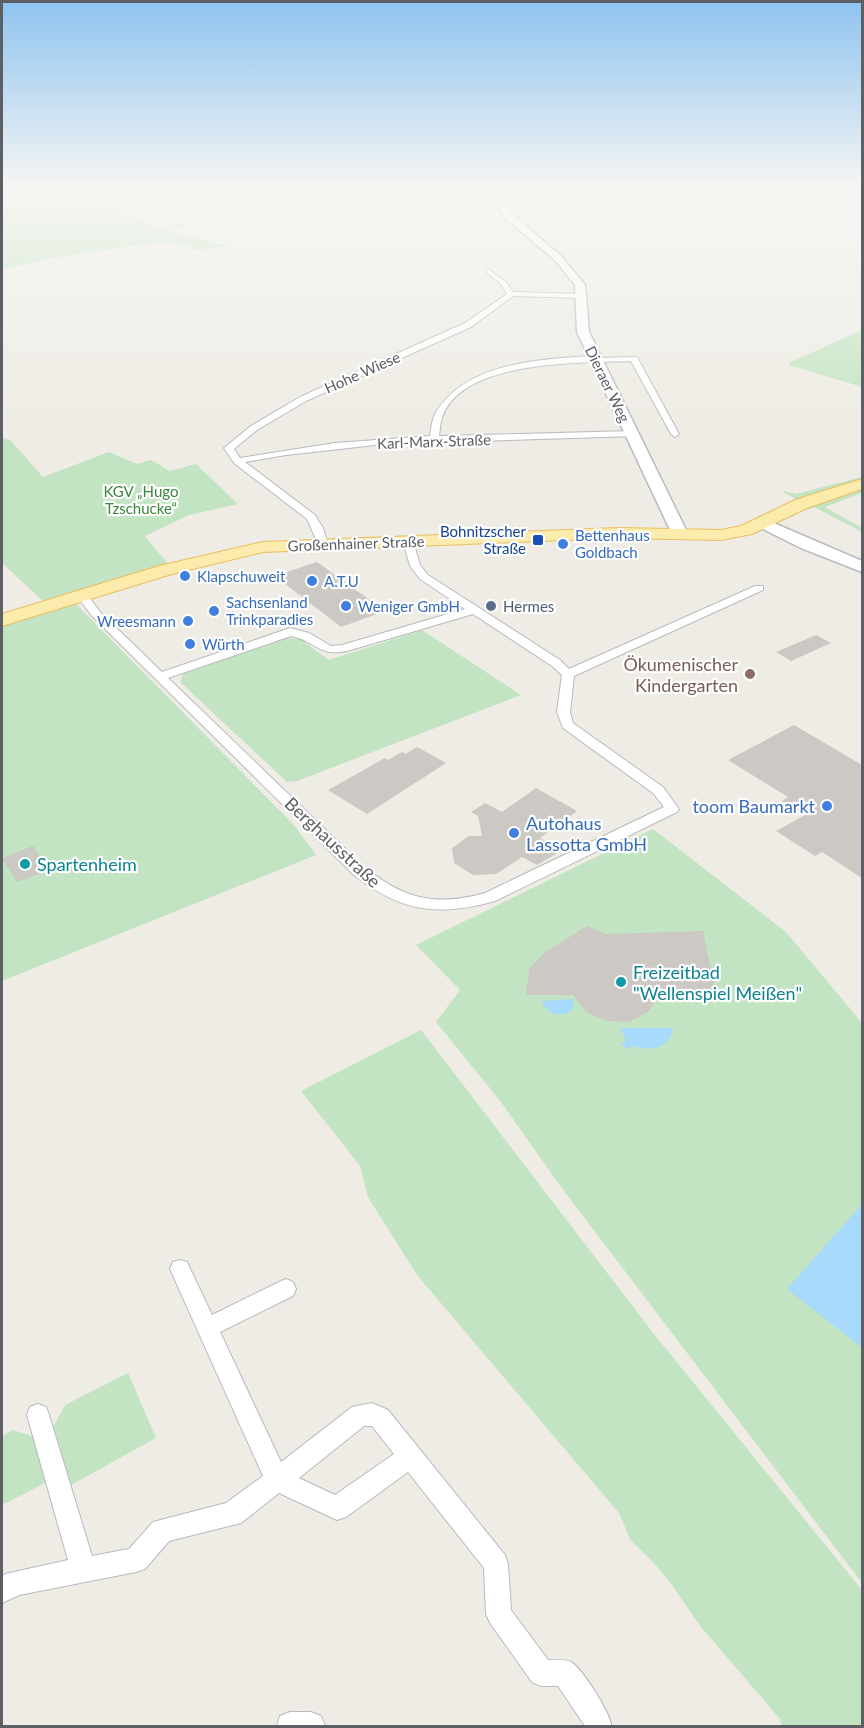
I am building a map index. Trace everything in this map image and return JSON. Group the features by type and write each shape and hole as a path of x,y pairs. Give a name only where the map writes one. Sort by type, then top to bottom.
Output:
{"main road":[{"name":"Dieraer Weg","path":"566,268 580,285 583,332 680,534"},
{"path":"762,523 801,504 862,484"},
{"name":"Großenhainer Straße","path":"2,620 231,553 263,547 651,532 721,535 746,530 762,523"},
{"path":"762,523 807,545 862,567"}],"street":[{"path":"488,270 504,283 511,294 582,296"},
{"name":"Hohe Wiese","path":"237,460 230,452 233,444 278,412 326,387 468,325 511,294"},
{"path":"434,440 434,425 441,410 452,398 475,382 523,365 595,359 634,359 675,434"},
{"name":"Karl-Marx-Straße","path":"237,460 322,447 434,440 633,434"},
{"path":"237,460 311,517 318,528 323,544"},
{"path":"408,541 412,560 419,572 556,663 568,674 759,588"},
{"name":"Berghausstraße","path":"83,596 96,614 369,880 396,897 418,904 445,906 476,902 507,890 672,809 664,796 649,783 568,725 563,714 564,698 570,680 568,674"},
{"path":"160,676 290,632 305,635 329,650 343,648 473,610"},
{"path":"180,1269 277,1480 337,1508 410,1457"},
{"path":"207,1328 286,1289"},
{"path":"2,1591 14,1584 136,1560 162,1531 232,1514 360,1415 372,1414 380,1418 496,1564 498,1614 541,1673 565,1673 598,1722 598,1726"},
{"path":"38,1415 84,1571"},
{"path":"291,1726 311,1726"}],"green space":[{"path":"862,330 862,387 789,365 791,362"},
{"name":"KGV „Hugo Tzschucke“","path":"2,438 10,440 43,477 109,452 137,464 151,460 170,471 196,464 238,504 189,515 145,536 168,564 44,602 2,563"},
{"path":"862,477 862,480 798,500 781,491 796,494"},
{"path":"862,487 862,493 825,507 862,528 862,532 814,507 791,515 827,498"},
{"path":"75,603 294,825 316,855 2,981 2,624"},
{"path":"422,630 521,695 297,781 287,782 180,682 183,674 285,638 300,639 329,660"},
{"path":"653,829 786,932 862,1023 862,1583 561,1187 501,1102 436,1022 460,990 416,945"},
{"path":"421,1030 654,1334 862,1590 862,1726 782,1726 780,1719 701,1627 669,1581 631,1541 619,1513 417,1275 368,1197 360,1166 301,1091"},
{"path":"128,1373 156,1438 71,1485 52,1429 65,1405"},
{"path":"13,1430 35,1437 49,1481 2,1505 2,1436"}],"water":[{"path":"573,999 573,1009 564,1014 551,1012 541,1001"},
{"path":"620,1028 673,1028 668,1041 663,1045 652,1048 632,1046 628,1049 621,1044 626,1040"},
{"path":"862,1204 862,1348 787,1289"}],"building":[{"path":"317,562 385,611 341,627 275,576"},
{"path":"816,635 831,643 791,661 776,652"},
{"name":"toom Baumarkt","path":"794,725 862,765 862,878 822,852 815,856 776,831 805,815 782,801 788,797 728,760"},
{"path":"417,747 446,763 367,814 328,790 385,758 388,760 402,752 406,754"},
{"name":"Autohaus Lassotta GmbH","path":"536,788 577,811 540,838 563,850 537,865 522,857 496,874 473,875 454,863 452,848 469,836 482,836 478,816 471,812 485,803 502,812"},
{"name":"Spartenheim","path":"33,846 49,870 17,882 2,858"},
{"name":"Freizeitbad \"Wellenspiel Meißen\"","path":"587,926 605,934 703,931 717,998 657,997 650,1010 630,1022 607,1021 587,1013 573,995 526,995 529,969 544,953"}],"place":[{"name":"Bohnitzscher Straße","path":"538,540"},
{"name":"Bettenhaus Goldbach","path":"563,544"},
{"name":"Klapschuweit","path":"185,576"},
{"name":"A.T.U","path":"312,581"},
{"name":"Weniger GmbH","path":"346,606"},
{"name":"Hermes","path":"491,606"},
{"name":"Sachsenland Trinkparadies","path":"214,611"},
{"name":"Wreesmann","path":"188,621"},
{"name":"Würth","path":"190,644"},
{"name":"Ökumenischer Kindergarten","path":"750,674"},
{"name":"toom Baumarkt","path":"827,806"},
{"name":"Autohaus Lassotta GmbH","path":"514,833"},
{"name":"Spartenheim","path":"25,864"},
{"name":"Freizeitbad \"Wellenspiel Meißen\"","path":"621,982"}]}
